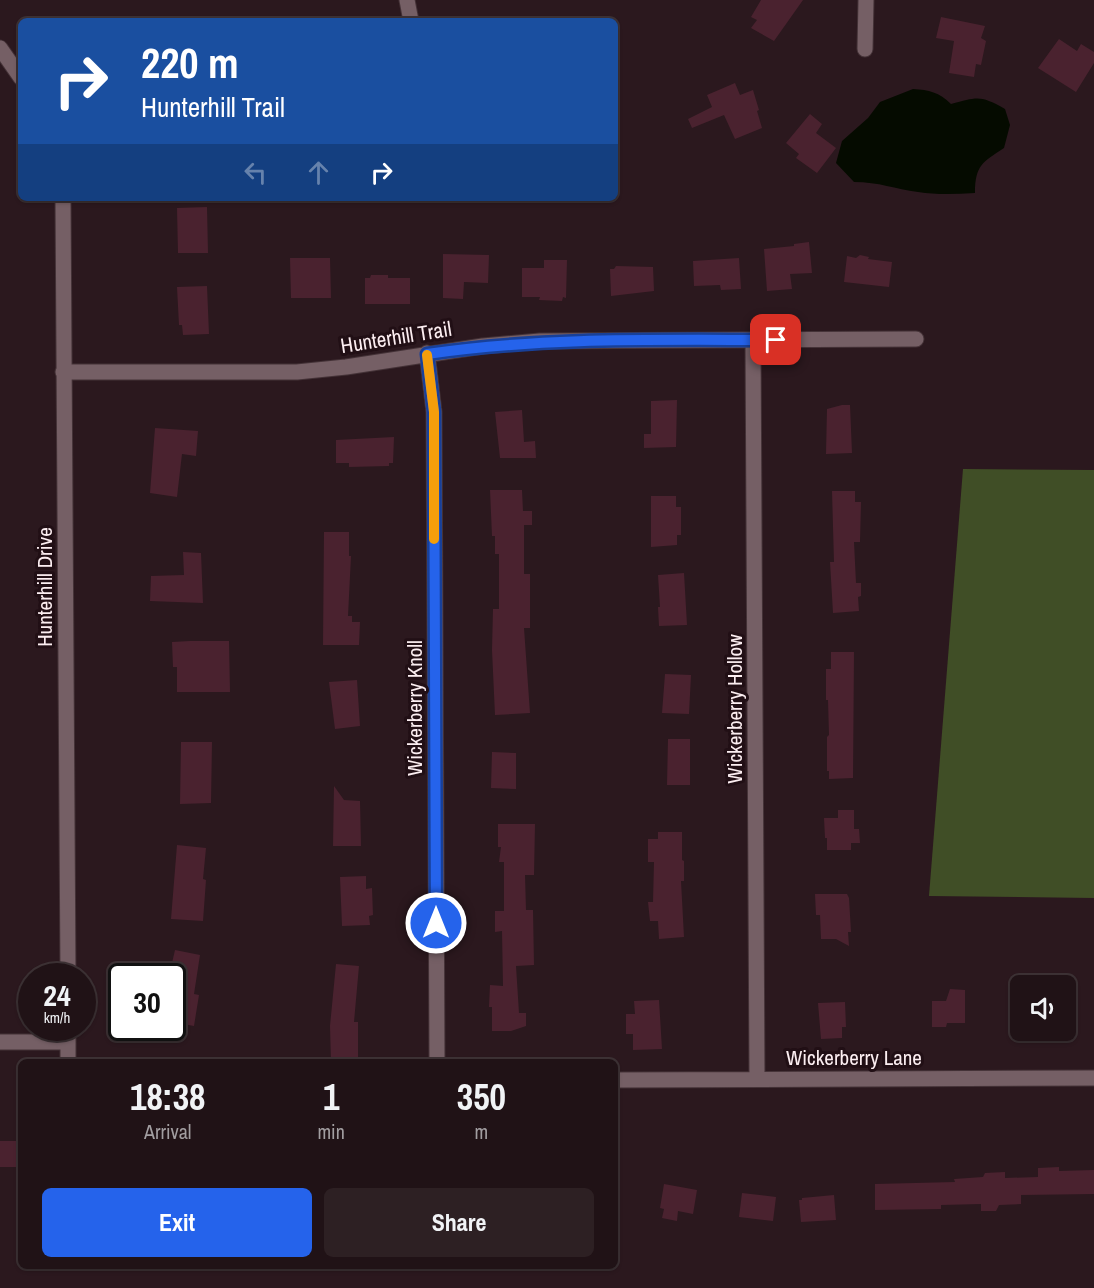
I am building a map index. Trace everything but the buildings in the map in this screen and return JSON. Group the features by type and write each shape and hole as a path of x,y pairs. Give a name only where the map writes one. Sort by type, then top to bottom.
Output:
{"street":[{"path":"407,0 410,18"},
{"path":"865,48 866,0"},
{"path":"0,48 18,74"},
{"name":"Hunterhill Drive","path":"63,201 68,963"},
{"name":"Hunterhill Trail","path":"63,372 297,372 346,367 483,346 540,341 916,339"},
{"name":"Wickerberry Hollow","path":"753,340 757,1079"},
{"name":"Wickerberry Knoll","path":"427,354 434,412 437,1059"},
{"path":"0,1042 18,1040"},
{"path":"68,1041 69,1059"},
{"name":"Wickerberry Lane","path":"618,1080 1094,1078"}],"green space":[{"path":"963,469 1094,470 1094,898 929,896"}],"shaded area":[{"path":"913,89 933,92 951,104 984,99 1005,109 1010,125 1004,148 982,165 975,184 975,193 925,193 854,182 836,163 842,141 868,118 880,102"}],"slow traffic":[{"path":"427,355 434,412 434,539"}],"route":[{"path":"436,923 434,412 427,354 540,341 776,340"}]}
